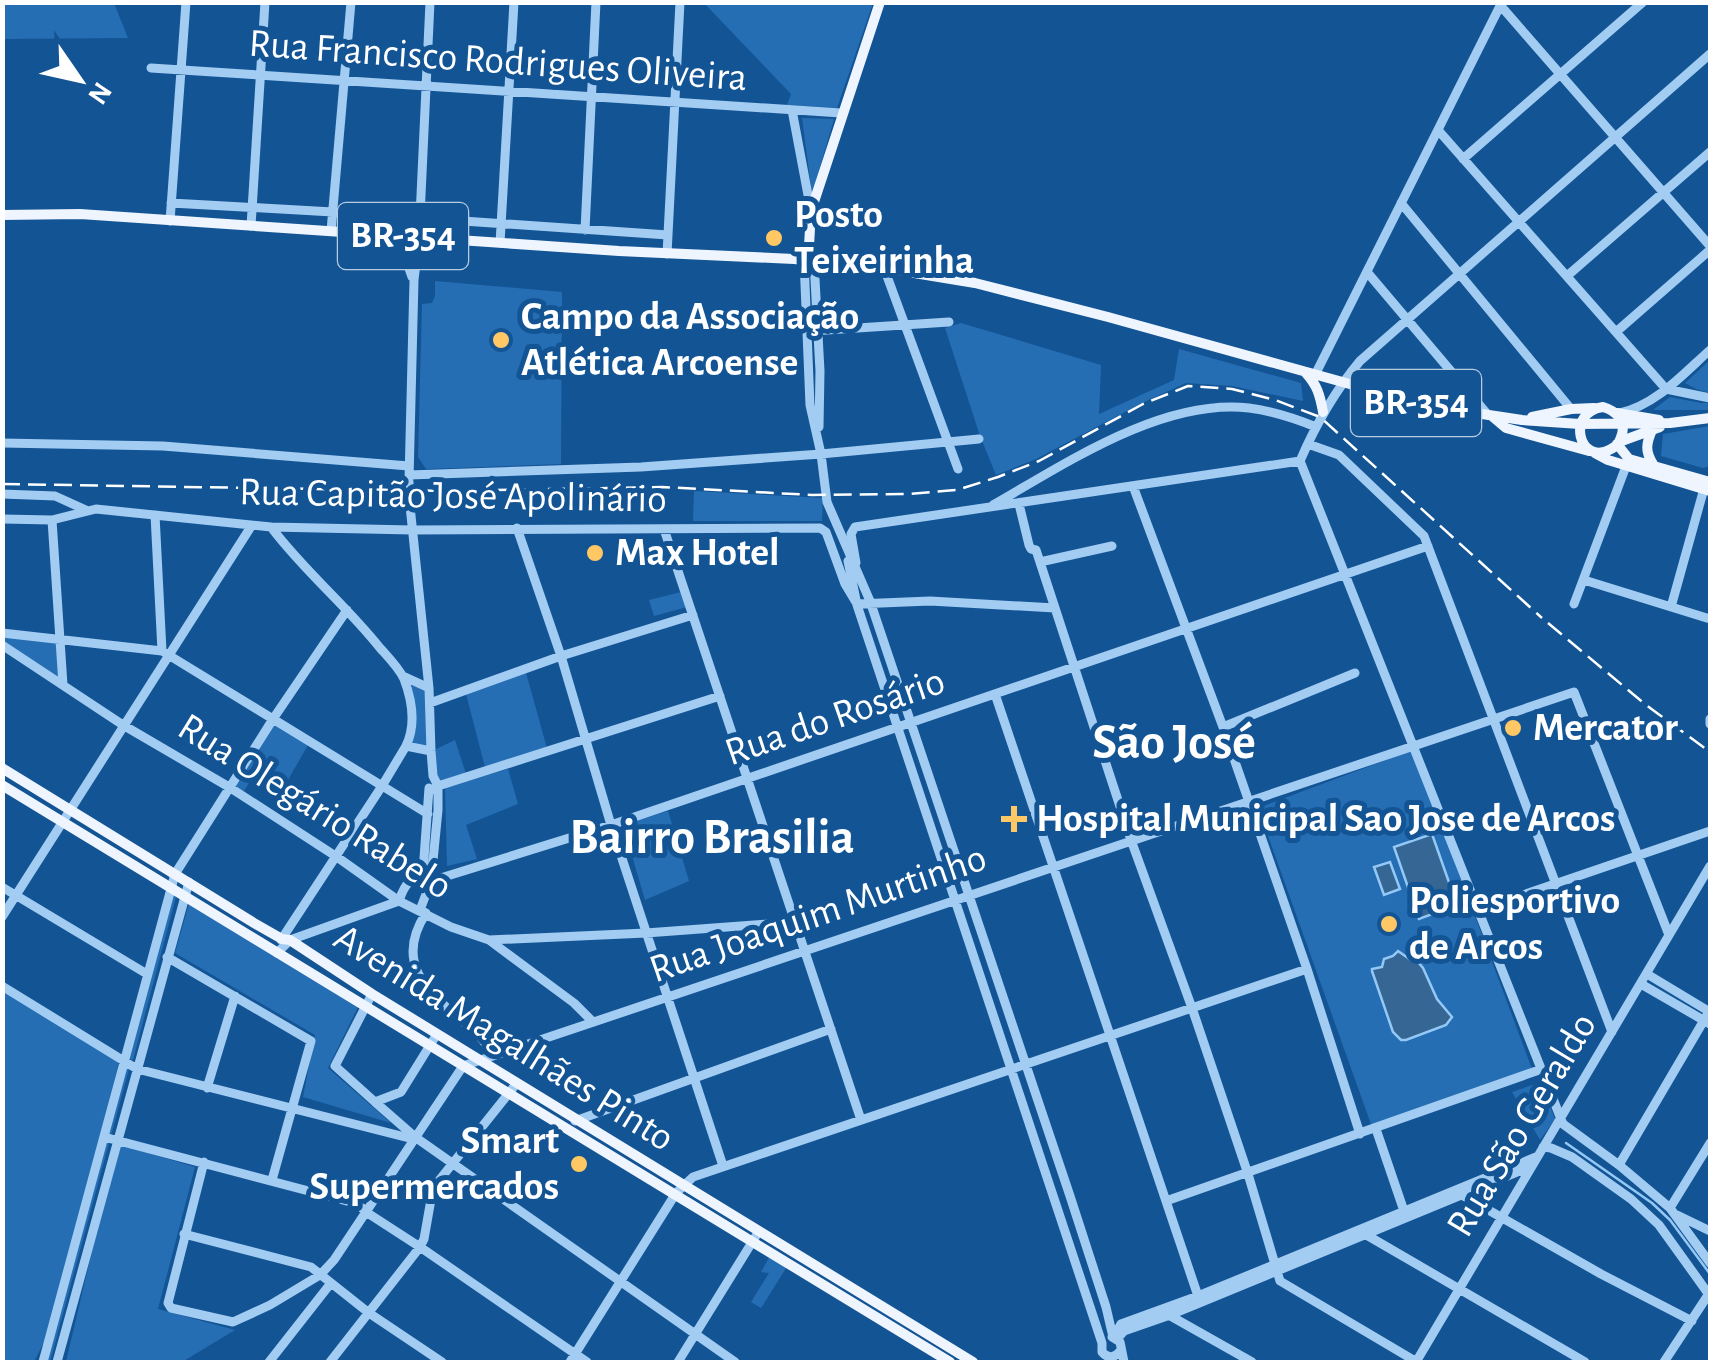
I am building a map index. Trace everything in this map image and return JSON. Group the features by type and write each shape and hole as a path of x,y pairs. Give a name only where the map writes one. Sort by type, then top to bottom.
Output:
{"main road":[{"path":"809,261 811,211 880,2"},
{"name":"BR-354","path":"2,215 80,214 884,268 975,283 1108,316 1428,406 1580,424 1620,419 1670,423 1710,418"},
{"path":"1310,374 1320,392 1323,412"},
{"path":"1595,408 1585,414 1580,424 1583,443 1592,452 1603,452 1670,423"},
{"path":"1522,420 1571,409 1611,409 1620,419 1623,434 1618,443"},
{"path":"1490,416 1506,428 1608,460 1654,465 1707,483"},
{"path":"1652,430 1646,453 1654,465"},
{"path":"1618,443 1628,462 1707,483"},
{"name":"Avenida Magalhães Pinto","path":"2,768 479,1060 491,1061 572,1124"},
{"name":"Avenida Magalhães Pinto","path":"2,785 509,1094 572,1124 933,1345 973,1362"},
{"path":"104,848 112,836"},
{"path":"483,1078 491,1061"},
{"name":"Avenida Magalhães Pinto","path":"933,1345 950,1362"}],"street":[{"path":"170,221 186,2"},
{"path":"251,226 265,2"},
{"path":"331,231 351,2"},
{"path":"430,2 420,238 414,280 409,474 429,688 437,827 431,878 420,910 426,913 416,928 412,953 422,982 487,1042 491,1061"},
{"path":"500,243 514,2"},
{"path":"584,230 596,2"},
{"path":"667,254 680,2"},
{"path":"1463,159 1643,2"},
{"path":"1310,374 1504,5 1710,248 1616,332"},
{"path":"1710,54 1360,362 1323,412 1300,461 1566,1128 1619,1165 1672,1210 1710,1231"},
{"name":"Rua Francisco Rodrigues Oliveira","path":"151,68 842,113"},
{"path":"792,110 811,211"},
{"path":"1438,130 1666,389 1710,398"},
{"path":"1567,276 1710,152"},
{"path":"1401,203 1571,409"},
{"path":"172,204 668,235"},
{"path":"406,236 406,260 414,280"},
{"path":"809,261 810,405 827,502 871,604 1124,1362"},
{"path":"884,268 958,470"},
{"path":"1366,272 1490,416"},
{"path":"812,331 949,322"},
{"path":"1620,419 1666,389 1710,350"},
{"path":"986,509 1119,434 1183,414 1246,407 1316,426"},
{"path":"2,443 162,446 409,474 641,467 979,439"},
{"path":"1308,444 1339,455 1424,536 1612,1032"},
{"path":"857,571 851,534 856,527 1300,461"},
{"path":"1574,604 1628,462"},
{"path":"1032,502 1026,492 1036,480"},
{"path":"1670,607 1707,483"},
{"path":"1133,486 1224,727 1360,1134"},
{"path":"2,494 43,494 86,510"},
{"path":"1019,504 1031,549 1036,550 1076,666 1130,840 1248,1174 1280,1281 1416,1362"},
{"name":"Rua Capitão José Apolinário","path":"2,519 52,520 86,510 271,527 823,530 857,604"},
{"path":"156,515 165,653"},
{"path":"52,520 62,685"},
{"path":"2,917 165,653 252,525"},
{"path":"271,527 403,676 429,688"},
{"path":"517,528 723,1166"},
{"path":"664,529 862,1120"},
{"path":"1040,562 1112,546"},
{"name":"Rua do Rosário","path":"415,878 431,878 611,825 1428,546"},
{"path":"845,548 857,604 1056,1201 1101,1348 1106,1359 1120,1351"},
{"path":"1584,580 1710,619"},
{"path":"857,604 930,602 1056,608"},
{"path":"43,1362 175,874 347,610"},
{"path":"430,703 561,656 693,615"},
{"path":"2,633 165,653 428,814"},
{"name":"Rua Olegário Rabelo","path":"2,646 337,856 399,901 488,940 593,1022"},
{"path":"1224,727 1355,673"},
{"path":"275,952 406,746 413,721 403,676"},
{"name":"Rua Joaquim Murtinho","path":"491,1061 593,1022 1574,692 1638,856"},
{"path":"995,694 1199,1299"},
{"path":"433,784 720,696"},
{"path":"406,746 431,751"},
{"path":"286,940 399,901 407,882 423,872 433,784"},
{"path":"1478,910 1710,831"},
{"path":"1638,856 1670,936"},
{"name":"Rua São Geraldo","path":"1416,1362 1710,866"},
{"path":"58,1362 188,882"},
{"path":"2,886 147,974"},
{"path":"488,940 795,922"},
{"path":"166,957 311,1041 272,1180"},
{"path":"573,1358 680,1189 693,1176 1307,969"},
{"path":"1647,974 1709,1016"},
{"path":"1641,984 1709,1016"},
{"path":"2,986 136,1069 414,1138"},
{"path":"372,994 335,1066 414,1138 735,1362"},
{"path":"207,1088 235,996"},
{"path":"1619,1165 1709,1016"},
{"path":"572,1124 831,1028"},
{"path":"376,1102 401,1092 436,1034"},
{"path":"204,1162 168,1300 171,1308 233,1322 320,1275 334,1260 463,1066 479,1060"},
{"path":"1166,1201 1542,1069"},
{"path":"330,1362 420,1247 432,1188 518,1083"},
{"path":"1376,1128 1404,1211"},
{"path":"1578,1136 1568,1132 1560,1135 1557,1144 1659,1225 1710,1294 1664,1362"},
{"path":"104,1136 358,1204 573,1358 586,1362"},
{"path":"1672,1210 1710,1143"},
{"path":"1114,1338 1121,1324 1199,1299 1457,1193 1541,1152 1566,1153"},
{"path":"1362,1232 1404,1211 1532,1166"},
{"path":"1457,1193 1692,1321"},
{"path":"1056,1201 1070,1196"},
{"path":"1672,1210 1710,1263"},
{"path":"1362,1232 1585,1362"},
{"path":"184,1234 311,1267 442,1362"},
{"path":"678,1362 756,1236"},
{"path":"270,1362 331,1283"},
{"path":"59,1302 72,1305"},
{"path":"1165,1312 1252,1362"},
{"path":"1102,1343 1108,1337 1114,1338"}],"shaded area":[{"path":"2,3 114,3 128,38 3,39"},
{"path":"704,3 873,3 837,108 787,105 791,94"},
{"path":"802,118 834,119 812,194"},
{"path":"435,281 562,292 561,464 426,469 418,457 422,304 432,303"},
{"path":"961,323 1101,365 1099,414 1174,380 1179,349 1301,383 1303,401 1232,386 1186,383 1036,459 996,475 945,328"},
{"path":"1710,360 1710,393 1685,383"},
{"path":"1670,397 1710,403 1710,410 1653,410"},
{"path":"1710,426 1710,466 1703,468 1661,456 1663,434"},
{"path":"694,491 823,498 822,521 693,521"},
{"path":"681,592 687,607 654,616 649,600"},
{"path":"2,633 60,640 63,685 3,645"},
{"path":"525,669 548,752 486,771 465,690"},
{"path":"403,676 429,688 432,751 455,740 467,777 438,786 431,751 406,746 412,731"},
{"path":"274,724 308,745 281,792 252,778 244,791 233,785"},
{"name":"Poliesportivo de Arcos","path":"1413,750 1532,1069 1372,1127 1258,808"},
{"path":"508,769 518,804 466,825 477,859 447,866 445,787"},
{"path":"668,811 689,881 645,900 623,825"},
{"path":"1432,834 1457,905 1419,919 1394,847"},
{"path":"1390,862 1400,889 1384,895 1374,867"},
{"path":"172,894 176,897 133,1060 127,1059"},
{"path":"190,900 358,1007 328,1068 391,1123 303,1097 315,1035 175,953"},
{"path":"1398,951 1423,968 1437,999 1452,1017 1446,1025 1406,1040 1393,1032 1372,971"},
{"path":"2,989 119,1061 45,1340 34,1362 3,1362"},
{"path":"125,1068 129,1069 47,1362"},
{"path":"1535,1084 1543,1088 1555,1119 1540,1140 1512,1092"},
{"path":"121,1145 195,1167 158,1309 235,1330 182,1362 66,1362"},
{"path":"771,1254 788,1265 761,1308 751,1302 769,1273 761,1272"}],"waterway":[{"path":"1566,1143 1652,1203 1670,1220 1710,1274"}],"railway":[{"path":"2,484 445,491 662,487 812,495 908,494 957,490 998,477 1039,461 1143,404 1188,386 1232,389 1320,417 1542,618"},
{"path":"1548,623 1646,705 1710,752"}],"place":[{"name":"Posto Teixeirinha","path":"774,238"},
{"name":"Campo da Associação Atlética Arcoense","path":"501,340"},
{"name":"Max Hotel","path":"595,553"},
{"name":"Mercator","path":"1513,728"},
{"name":"Hospital Municipal Sao Jose de Arcos","path":"1014,819"},
{"name":"Poliesportivo de Arcos","path":"1389,924"},
{"name":"Smart Supermercados","path":"579,1164"}],"district":[{"name":"São José","path":"1174,743"},
{"name":"Bairro Brasilia","path":"712,838"}]}
